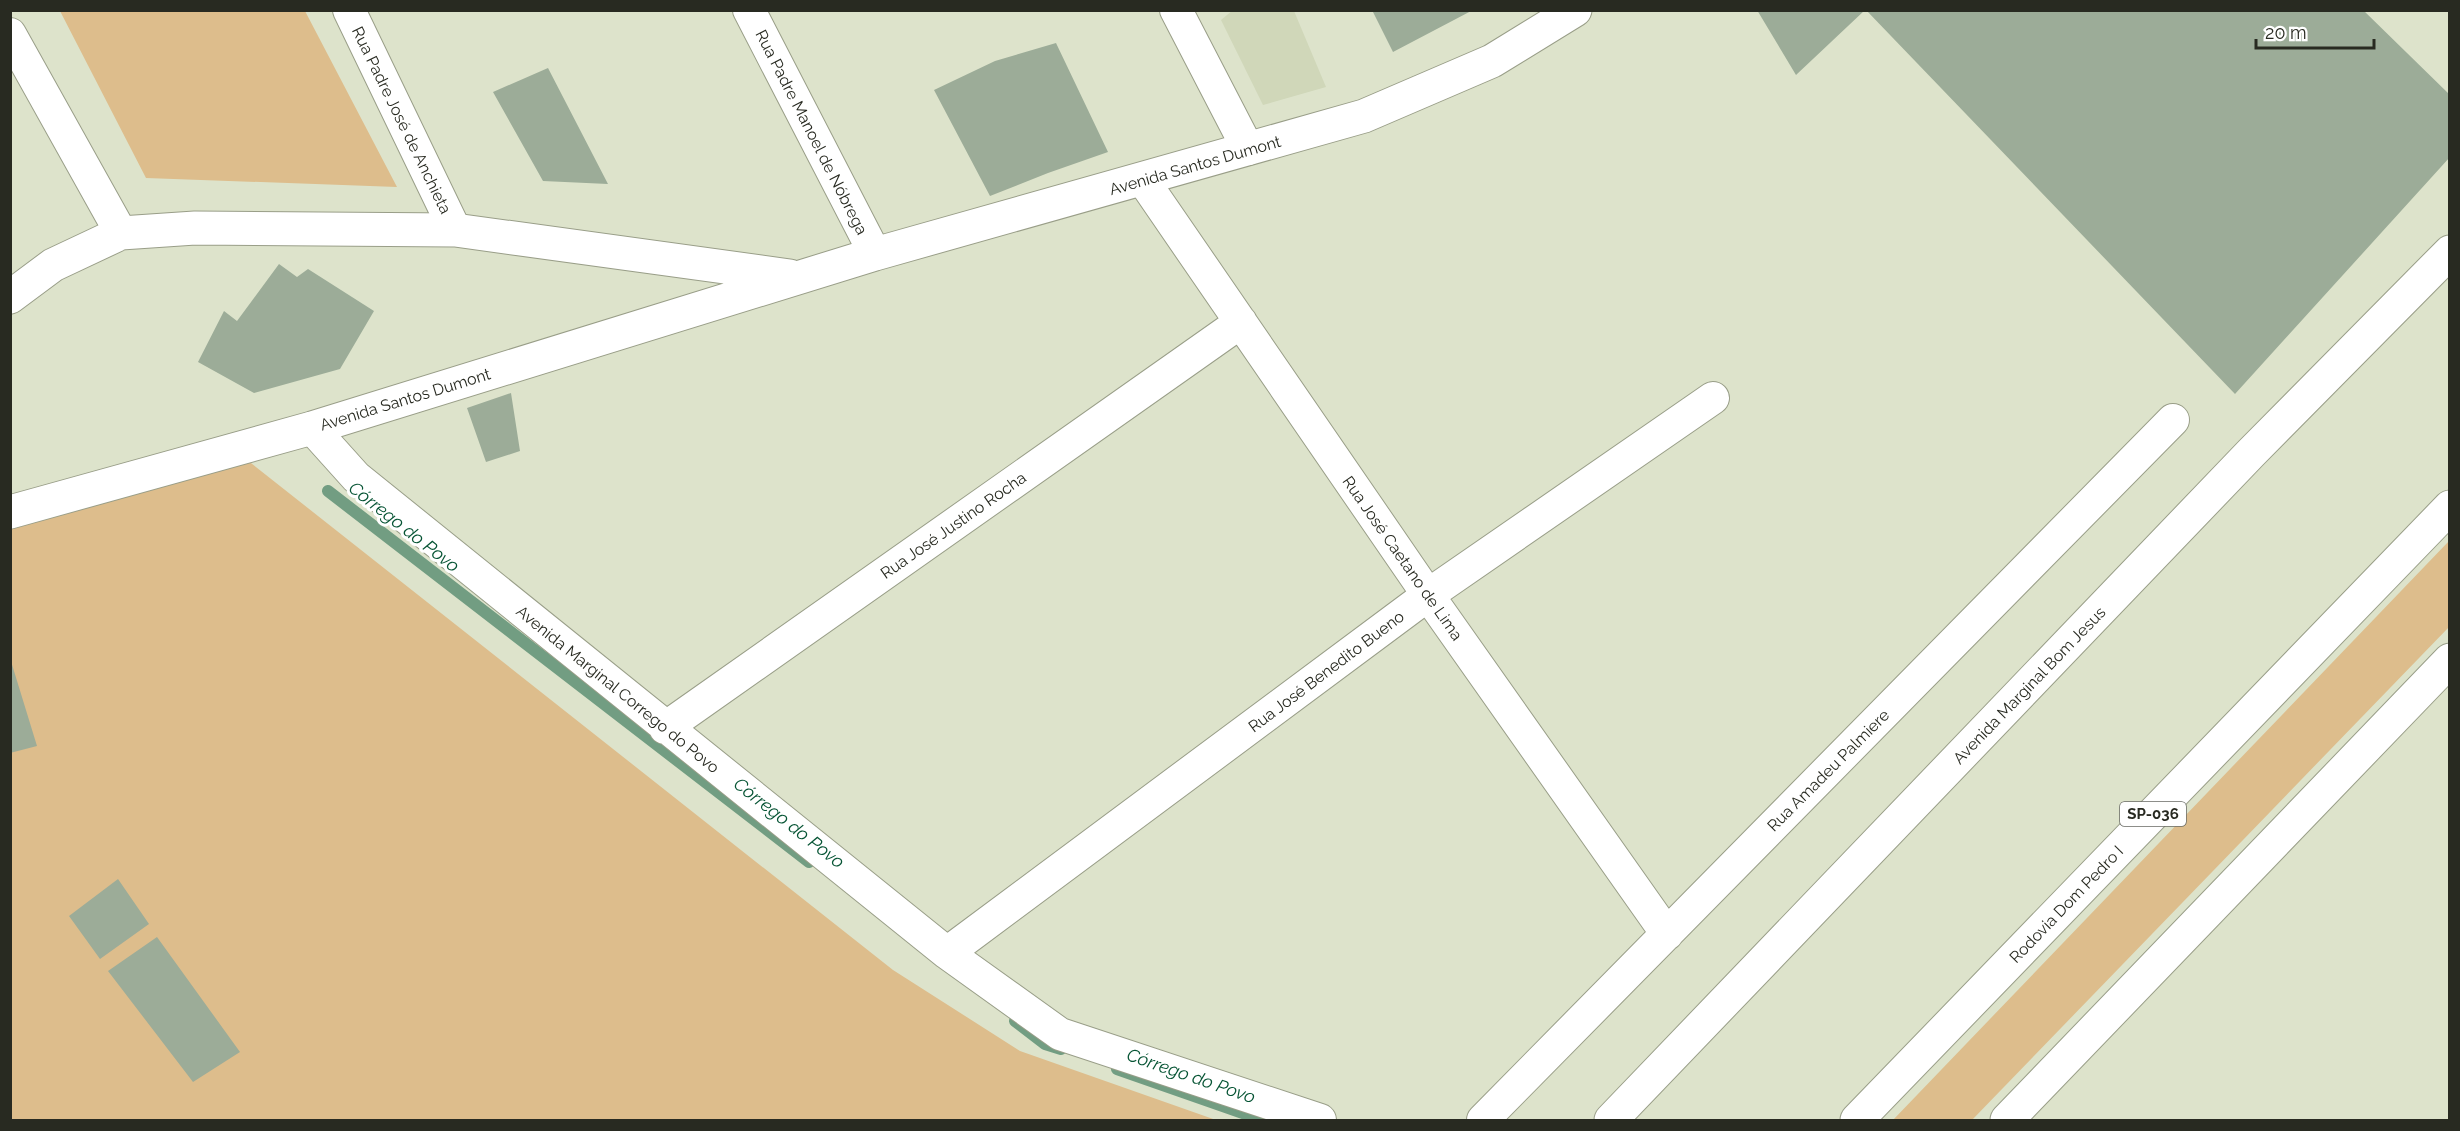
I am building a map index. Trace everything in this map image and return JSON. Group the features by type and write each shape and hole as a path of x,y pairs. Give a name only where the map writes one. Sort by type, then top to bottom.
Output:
{"main road":[{"name":"Avenida Santos Dumont","path":"10,512 312,428 875,254 1364,116 1492,61 1575,10"},
{"name":"Avenida Santos Dumont","path":"10,297 53,265 121,233 195,228 455,230 798,277"},
{"name":"Avenida Marginal Bom Jesus","path":"1611,1120 2251,453 2450,252"},
{"name":"Rodovia Dom Pedro I","path":"1857,1120 2450,507"},
{"path":"2007,1120 2450,660"}],"street":[{"name":"Rua Padre José de Anchieta","path":"349,10 455,230"},
{"name":"Rua Padre Manoel de Nóbrega","path":"749,10 875,254"},
{"path":"1176,10 1248,149"},
{"path":"10,34 121,233"},
{"name":"Rua José Caetano de Lima","path":"1143,180 1428,595 1666,934"},
{"name":"Rua José Justino Rocha","path":"665,728 1241,322"},
{"name":"Rua José Benedito Bueno","path":"946,953 1428,595 1713,398"},
{"name":"Rua Amadeu Palmiere","path":"1483,1120 2173,420"},
{"name":"Avenida Marginal Corrego do Povo","path":"312,428 356,477 665,728 946,953 1060,1034 1320,1120"}],"shaded area":[{"path":"1233,10 1294,11 1326,87 1263,105 1221,20"},
{"path":"60,11 305,11 397,187 146,178"},
{"path":"242,456 893,970 1020,1051 1216,1120 11,1120 11,529"},
{"path":"2449,541 2449,627 1972,1120 1893,1120"}],"building":[{"path":"1372,10 1473,10 1393,52"},
{"path":"1757,10 1865,10 1796,75"},
{"path":"1866,10 2363,10 2450,95 2450,157 2235,394"},
{"path":"1056,43 1108,152 990,196 934,90 995,61"},
{"path":"548,68 608,184 543,181 493,92"},
{"path":"279,264 297,277 308,269 374,311 340,369 254,393 198,362 224,311 237,321"},
{"path":"511,393 520,451 486,462 467,408"},
{"path":"10,658 37,746 10,753"},
{"path":"118,879 149,924 100,959 69,916"},
{"path":"157,937 240,1052 193,1082 108,971"}],"waterway":[{"name":"Córrego do Povo","path":"328,491 809,862"},
{"name":"Córrego do Povo","path":"1015,1021 1045,1044 1061,1049"},
{"name":"Córrego do Povo","path":"1117,1069 1263,1120"}]}
